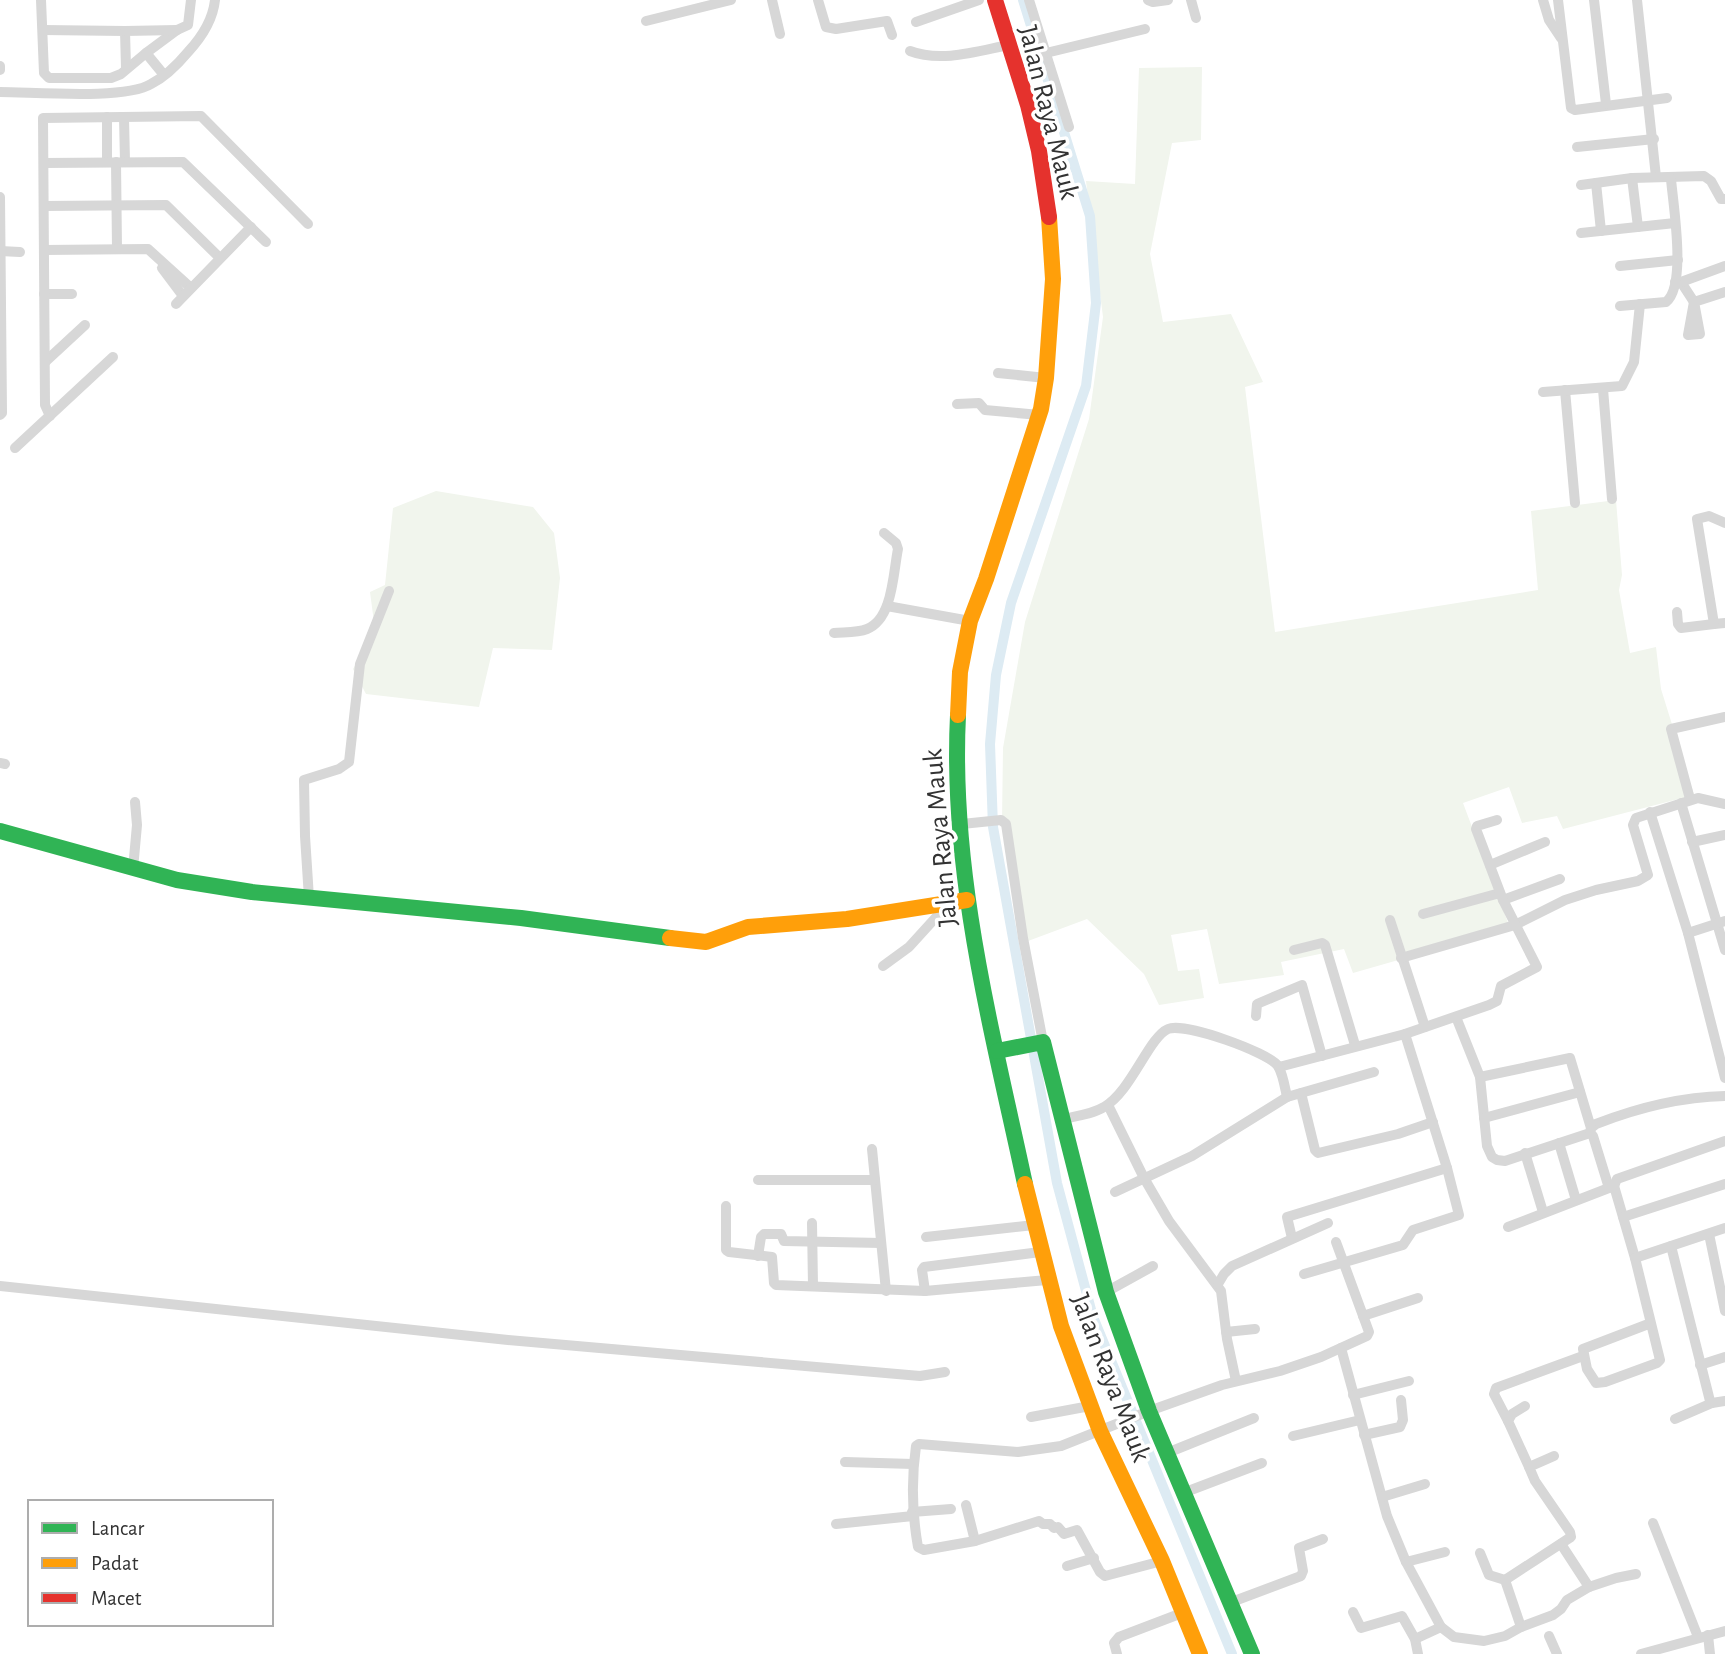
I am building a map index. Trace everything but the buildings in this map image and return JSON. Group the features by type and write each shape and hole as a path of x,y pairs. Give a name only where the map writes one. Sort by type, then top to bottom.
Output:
{"main road":[{"name":"Jalan Raya Mauk","path":"995,0 1028,105 1039,151 1049,220 1053,279 1046,378 1039,415 965,642 958,695 956,755 965,824 967,900 976,955 1002,1050 1034,1225 1047,1280 1090,1406 1104,1429 1200,1654"},
{"path":"0,831 133,869 190,882 309,898 521,918 709,942 748,928 847,919 967,900"},
{"path":"1002,1050 1040,1042 1063,1119 1106,1292 1146,1412 1167,1453 1252,1654"}],"street":[{"path":"41,0 44,73 49,78 111,78 121,74 177,30 188,25 191,0"},
{"path":"0,92 117,93 150,86 199,40 214,10 215,0"},
{"path":"646,21 731,0"},
{"path":"772,0 780,34"},
{"path":"818,0 826,27 836,29 887,21 892,34"},
{"path":"916,22 979,0"},
{"path":"1029,0 1069,127"},
{"path":"1148,0 1168,0"},
{"path":"1191,0 1196,18"},
{"path":"1543,0 1549,20 1563,41"},
{"path":"1558,0 1571,108 1575,110 1667,97"},
{"path":"1594,0 1605,104"},
{"path":"1637,0 1656,177"},
{"path":"1046,53 1145,29"},
{"path":"43,30 177,30"},
{"path":"125,31 126,68"},
{"path":"910,51 920,55 959,55 1009,45"},
{"path":"146,53 164,75"},
{"path":"117,93 117,249"},
{"path":"50,416 45,405 43,117 201,116 308,224"},
{"path":"116,117 116,162"},
{"path":"1577,147 1654,139"},
{"path":"44,163 183,162 266,242"},
{"path":"1581,185 1632,178 1704,176 1711,181 1721,200 1725,199"},
{"path":"1632,178 1638,227"},
{"path":"1620,306 1670,300 1678,282 1671,179"},
{"path":"1596,183 1601,231"},
{"path":"0,197 0,415"},
{"path":"44,206 166,205 220,258"},
{"path":"1581,233 1675,223"},
{"path":"44,250 148,249 183,296 251,227"},
{"path":"0,251 20,251"},
{"path":"1620,266 1678,260"},
{"path":"1678,282 1725,265"},
{"path":"1678,282 1694,302 1725,292"},
{"path":"44,294 72,294"},
{"path":"1543,392 1622,386 1634,362 1640,304"},
{"path":"45,362 85,325"},
{"path":"15,448 113,357"},
{"path":"998,373 1046,378"},
{"path":"1603,389 1612,499"},
{"path":"1565,390 1575,503"},
{"path":"957,404 979,403 985,410 1039,415"},
{"path":"1676,612 1681,628 1719,623 1697,519 1709,516 1725,523"},
{"path":"834,633 866,629 879,621 887,606 898,549 896,543 884,533"},
{"path":"309,898 304,836 304,780 339,769 349,762 360,664 389,591"},
{"path":"887,606 970,621"},
{"path":"1725,717 1671,729 1670,734 1686,801 1692,842 1720,923 1725,950"},
{"path":"1401,958 1515,925 1565,900 1637,881 1648,875 1633,825 1636,818 1686,801 1706,798 1725,804"},
{"path":"133,869 137,825 135,802"},
{"path":"1650,812 1719,1033 1724,1074"},
{"path":"965,824 997,820 1006,824 1040,1042"},
{"path":"1279,1067 1405,1034 1494,1003 1499,998 1501,986 1537,967 1501,896 1476,828 1497,820"},
{"path":"1692,842 1724,833"},
{"path":"1490,864 1545,842"},
{"path":"1423,914 1560,879"},
{"path":"883,966 909,947 949,903"},
{"path":"1390,920 1424,1027"},
{"path":"1688,933 1720,923"},
{"path":"1294,950 1322,943 1325,945 1355,1045"},
{"path":"1256,1016 1258,1003 1301,985 1321,1056"},
{"path":"1456,1017 1480,1077 1487,1146 1492,1157 1497,1160 1505,1161 1559,1143 1590,1131 1605,1120 1640,1109 1696,1098 1725,1096"},
{"path":"1063,1119 1108,1105 1132,1079 1154,1044 1169,1028 1176,1027 1209,1034 1268,1058 1279,1067 1287,1097"},
{"path":"1304,1274 1403,1245 1413,1230 1460,1215 1405,1034"},
{"path":"1480,1077 1567,1057 1572,1060 1590,1131 1623,1217 1660,1356 1657,1363 1600,1384 1594,1381 1583,1356 1583,1349 1651,1323"},
{"path":"1115,1192 1192,1156 1287,1097 1374,1072"},
{"path":"1484,1118 1580,1092"},
{"path":"1301,1093 1318,1153 1398,1134 1433,1122"},
{"path":"1108,1105 1144,1178 1169,1221 1218,1284 1223,1299 1226,1332 1236,1381"},
{"path":"1508,1227 1611,1187 1617,1179 1725,1141"},
{"path":"1559,1143 1576,1200"},
{"path":"872,1149 886,1291"},
{"path":"1525,1153 1543,1212"},
{"path":"1292,1238 1287,1217 1447,1168"},
{"path":"758,1180 875,1180"},
{"path":"1623,1217 1725,1184"},
{"path":"726,1206 726,1250 773,1258 776,1285 925,1291 1047,1280"},
{"path":"812,1223 813,1286"},
{"path":"1218,1284 1232,1266 1328,1223"},
{"path":"926,1237 1034,1225"},
{"path":"1635,1258 1725,1228"},
{"path":"758,1256 762,1234 781,1234 784,1241 881,1243"},
{"path":"1709,1234 1725,1311"},
{"path":"1161,1560 1108,1576 1103,1575 1077,1530 1064,1534 1058,1527 1054,1528 1051,1524 1039,1521 975,1541 920,1549 913,1514 916,1446 919,1444 1017,1452 1061,1446 1146,1412 1236,1381 1280,1371 1367,1336 1363,1316 1336,1242"},
{"path":"1671,1246 1712,1403"},
{"path":"925,1291 922,1270 925,1267 1040,1252"},
{"path":"1106,1292 1153,1266"},
{"path":"0,1286 508,1340 920,1376 945,1372"},
{"path":"1363,1316 1418,1298"},
{"path":"1226,1332 1255,1329"},
{"path":"1341,1348 1382,1497 1406,1562 1441,1627 1454,1637 1484,1641 1505,1636 1553,1615 1567,1600 1589,1587 1616,1577 1636,1574"},
{"path":"1480,1553 1489,1575 1505,1580 1571,1537 1535,1481 1494,1394 1496,1388 1583,1356"},
{"path":"1700,1365 1725,1357"},
{"path":"1353,1395 1409,1381"},
{"path":"1364,1436 1400,1427 1403,1420 1401,1400"},
{"path":"1675,1419 1712,1403 1725,1402"},
{"path":"1031,1418 1090,1406"},
{"path":"1508,1420 1525,1406"},
{"path":"1167,1453 1254,1418"},
{"path":"1293,1436 1360,1420"},
{"path":"1529,1467 1554,1456"},
{"path":"845,1462 914,1464"},
{"path":"1183,1493 1262,1463"},
{"path":"1382,1497 1426,1484"},
{"path":"966,1505 975,1541"},
{"path":"836,1524 951,1509"},
{"path":"1653,1523 1710,1654"},
{"path":"1229,1603 1301,1576 1303,1571 1299,1547 1323,1539"},
{"path":"1561,1545 1589,1587"},
{"path":"1406,1562 1445,1552"},
{"path":"1067,1566 1094,1558"},
{"path":"1505,1580 1521,1627"},
{"path":"1353,1612 1361,1629 1402,1616 1415,1639 1418,1654"},
{"path":"1117,1654 1114,1643 1119,1637 1182,1613"},
{"path":"1415,1639 1441,1627"},
{"path":"1641,1654 1725,1631"},
{"path":"1549,1636 1557,1654"}],"shaded area":[{"path":"1202,67 1201,140 1172,143 1150,254 1163,322 1231,314 1263,382 1245,387 1275,632 1538,590 1531,511 1616,500 1622,575 1619,590 1630,653 1656,647 1661,689 1694,795 1563,829 1557,816 1522,823 1509,787 1463,803 1510,928 1353,973 1344,949 1281,962 1284,975 1219,984 1207,929 1171,935 1178,971 1199,969 1204,998 1159,1005 1144,974 1087,919 1020,944 1002,822 1003,748 1025,622 1089,419 1103,317 1086,181 1135,184 1139,68"},
{"path":"436,491 533,507 554,533 560,578 552,650 493,648 479,707 366,694 353,669 375,630 370,592 385,585 393,508"}],"waterway":[{"path":"1023,0 1090,216 1096,303 1086,386 1011,603 996,675 990,744 993,827 1057,1183 1093,1317 1232,1654"}],"traffic: fast":[{"path":"958,715 960,834 967,893 987,1010 1025,1184"},
{"path":"0,831 177,880 252,892 521,918 670,938"},
{"path":"997,1051 1043,1042 1106,1292 1149,1411 1252,1654"}],"traffic: slow":[{"path":"958,715 960,672 970,621 1041,409 1046,378 1053,279 1049,217"},
{"path":"670,938 706,942 748,927 847,919 967,900"},
{"path":"1025,1184 1061,1326 1100,1431 1162,1561 1200,1654"}],"traffic: jam":[{"path":"995,0 1028,105 1039,151 1049,217"}]}
